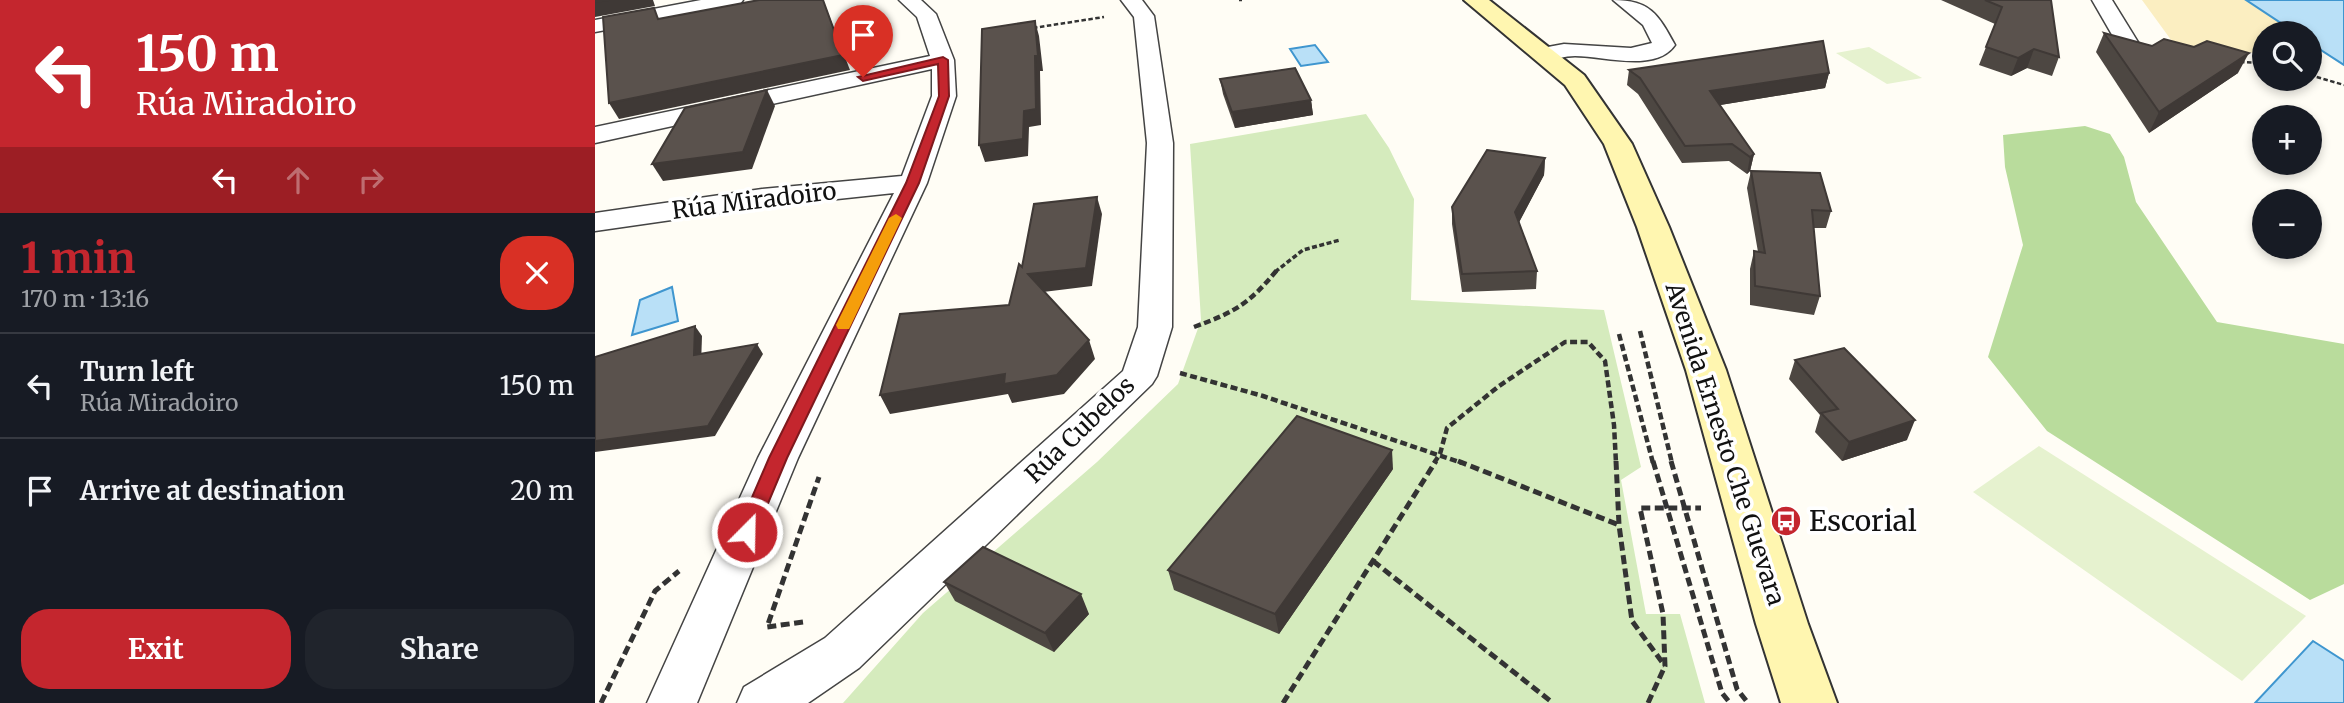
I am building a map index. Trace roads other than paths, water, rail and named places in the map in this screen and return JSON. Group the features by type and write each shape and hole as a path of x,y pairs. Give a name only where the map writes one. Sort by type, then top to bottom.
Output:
{"main road":[{"name":"Avenida Ernesto Che Guevara","path":"1475,0 1575,80 1618,144 1653,227 1706,370 1809,703"}],"street":[{"path":"595,26 733,0"},
{"path":"672,703 778,458 913,183 944,96 943,60 926,14 909,0"},
{"path":"1545,54 1576,55 1594,51 1636,54 1656,51 1664,45 1653,22 1623,0"},
{"path":"2102,0 2130,47"},
{"name":"Rúa Cubelos","path":"762,703 842,653 1139,376 1155,327 1160,144 1144,16 1121,8"},
{"path":"595,135 943,60"},
{"name":"Rúa Miradoiro","path":"595,222 762,198 913,183"}],"water":[{"path":"2246,0 2344,0 2344,65 2322,51 2322,21 2278,21"},
{"path":"1315,45 1328,62 1301,66 1290,49"},
{"path":"672,287 678,321 632,335 640,300"},
{"path":"2313,641 2344,661 2344,703 2255,703"}],"place":[{"name":"Escorial","path":"1786,521"}]}
